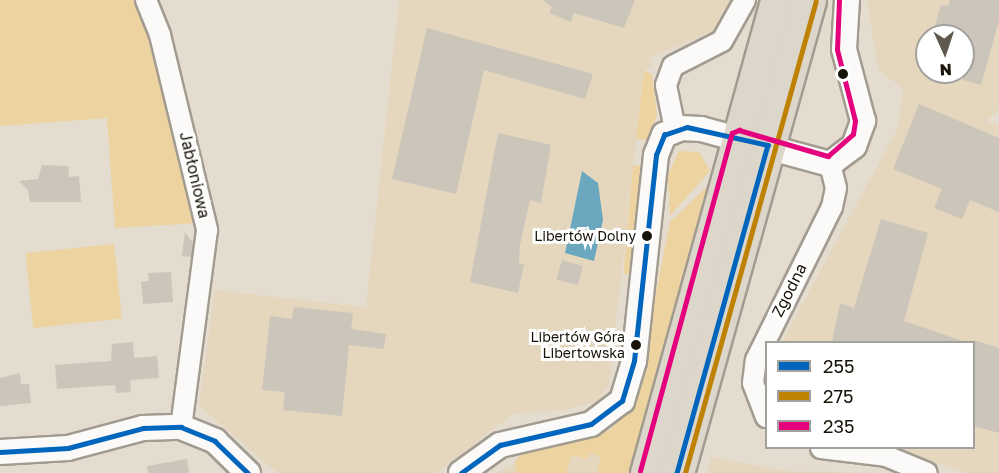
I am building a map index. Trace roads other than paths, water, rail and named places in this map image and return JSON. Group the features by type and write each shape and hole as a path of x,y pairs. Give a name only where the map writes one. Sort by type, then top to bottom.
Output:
{"highway":[{"path":"677,473 753,141 777,0"},
{"path":"647,473 753,141 809,0"}],"street":[{"name":"Jabłoniowa","path":"146,0 160,35 207,230 181,427"},
{"path":"675,129 667,99 670,71 677,61 722,41 745,0"},
{"path":"461,473 500,445 591,424 622,401 634,362 656,155 664,135 675,129 753,141 830,164 855,146 862,130 844,49 847,0"},
{"name":"Zgodna","path":"765,341 832,207 836,188 830,164"},
{"name":"Zgodna","path":"765,342 756,360 753,383 765,414"},
{"path":"0,452 68,448 143,429 181,427 215,441 248,473"},
{"path":"835,449 886,456 927,473"}],"water":[{"path":"582,171 598,183 603,220 594,261 565,253"}],"place":[{"name":"Libertów Dolny","path":"647,236"},
{"name":"Libertów Góra Libertowska","path":"636,345"}]}
